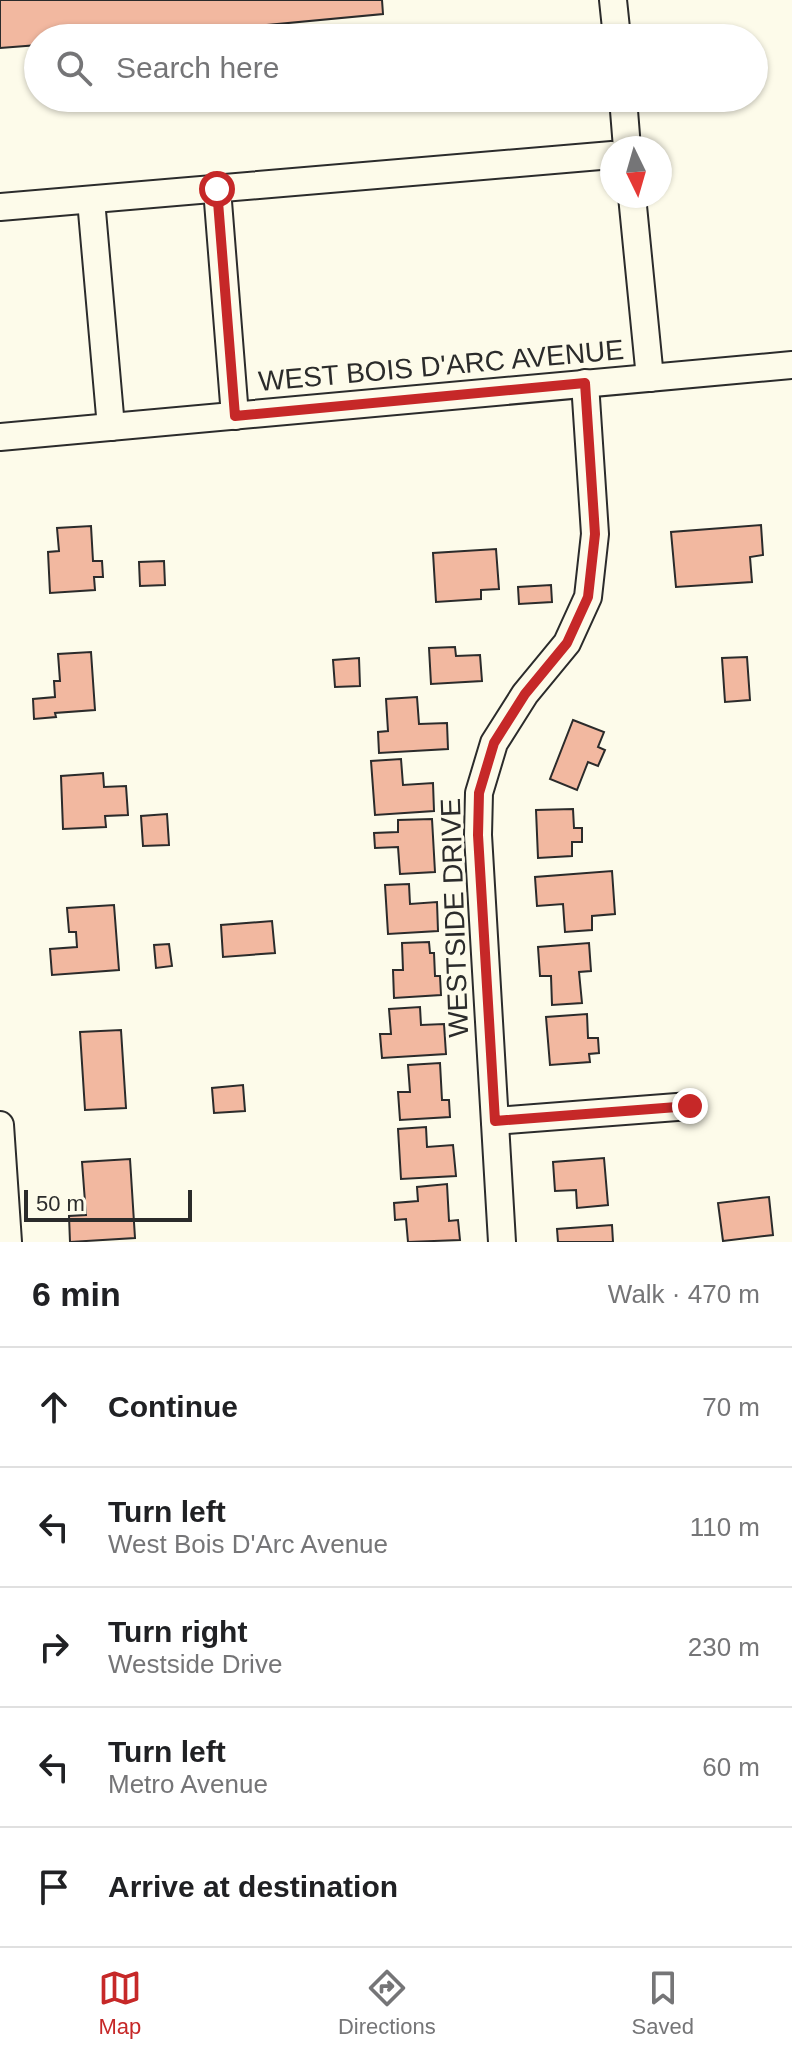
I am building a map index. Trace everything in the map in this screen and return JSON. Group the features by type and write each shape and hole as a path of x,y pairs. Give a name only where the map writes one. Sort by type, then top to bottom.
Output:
{"street":[{"path":"613,0 616,24"},
{"path":"624,112 626,136"},
{"path":"0,207 600,156"},
{"path":"217,189 235,416"},
{"path":"91,200 111,427"},
{"path":"633,208 650,378"},
{"name":"WEST BOIS D'ARC AVENUE","path":"0,437 792,365"},
{"name":"WESTSIDE DRIVE","path":"502,1242 478,835 479,793 494,743 525,694 567,643 588,597 595,534 585,383"},
{"path":"495,1121 690,1106"},
{"path":"0,1125 8,1242"}],"building":[{"path":"0,0 382,0 383,14 278,24 24,24 24,46 0,48"},
{"path":"761,525 763,555 750,557 752,582 676,587 671,532"},
{"path":"91,526 93,561 102,561 103,577 94,577 95,590 50,593 48,552 59,551 57,528"},
{"path":"496,549 499,589 481,590 481,599 436,602 433,553"},
{"path":"164,561 165,585 140,586 139,562"},
{"path":"551,585 552,602 519,604 518,587"},
{"path":"455,647 456,656 480,655 482,681 431,684 429,648"},
{"path":"91,652 95,710 55,713 56,717 34,719 33,699 55,697 54,681 60,681 58,654"},
{"path":"747,657 750,700 725,702 722,658"},
{"path":"359,658 360,686 335,687 333,660"},
{"path":"417,697 419,724 447,723 448,749 379,753 378,732 388,731 386,699"},
{"path":"573,720 604,732 598,747 605,750 598,766 588,762 577,790 550,779"},
{"path":"401,759 403,785 433,783 434,811 375,815 371,761"},
{"path":"103,773 104,787 126,786 128,815 105,816 106,827 63,829 61,776"},
{"path":"573,809 574,828 582,828 582,842 572,842 572,856 538,858 536,810"},
{"path":"167,814 169,845 143,846 141,816"},
{"path":"432,819 435,872 400,874 398,847 375,848 374,833 398,832 398,820"},
{"path":"612,871 615,914 592,916 592,930 565,932 563,904 537,906 535,877"},
{"path":"409,884 410,904 437,902 438,931 388,934 385,885"},
{"path":"114,905 119,970 52,975 50,949 77,947 76,932 69,932 67,908"},
{"path":"272,921 275,953 223,957 221,925"},
{"path":"429,942 430,953 434,953 435,976 440,976 441,995 394,998 393,970 403,970 402,943"},
{"path":"589,943 591,971 579,972 582,1003 552,1005 551,976 540,976 538,947"},
{"path":"169,944 172,966 156,968 154,945"},
{"path":"420,1007 421,1025 444,1024 446,1054 382,1058 380,1034 391,1034 389,1009"},
{"path":"587,1014 588,1038 598,1038 599,1053 589,1054 590,1062 550,1065 546,1017"},
{"path":"121,1030 126,1108 85,1110 80,1032"},
{"path":"440,1063 442,1100 449,1100 450,1117 400,1120 398,1092 410,1092 408,1065"},
{"path":"243,1085 245,1111 214,1113 212,1088"},
{"path":"426,1127 427,1147 453,1145 456,1176 401,1179 398,1129"},
{"path":"604,1158 608,1205 577,1208 576,1190 555,1191 553,1162"},
{"path":"130,1159 135,1238 70,1242 69,1216 86,1215 82,1162"},
{"path":"447,1184 449,1221 458,1220 460,1240 408,1242 406,1219 395,1220 394,1203 418,1201 417,1187"},
{"path":"769,1197 773,1235 723,1241 718,1203"},
{"path":"612,1225 613,1242 558,1242 557,1229"}],"route":[{"path":"217,189 235,416 585,383 595,534 588,597 567,643 525,694 494,743 479,793 478,835 495,1121 690,1106"}]}
